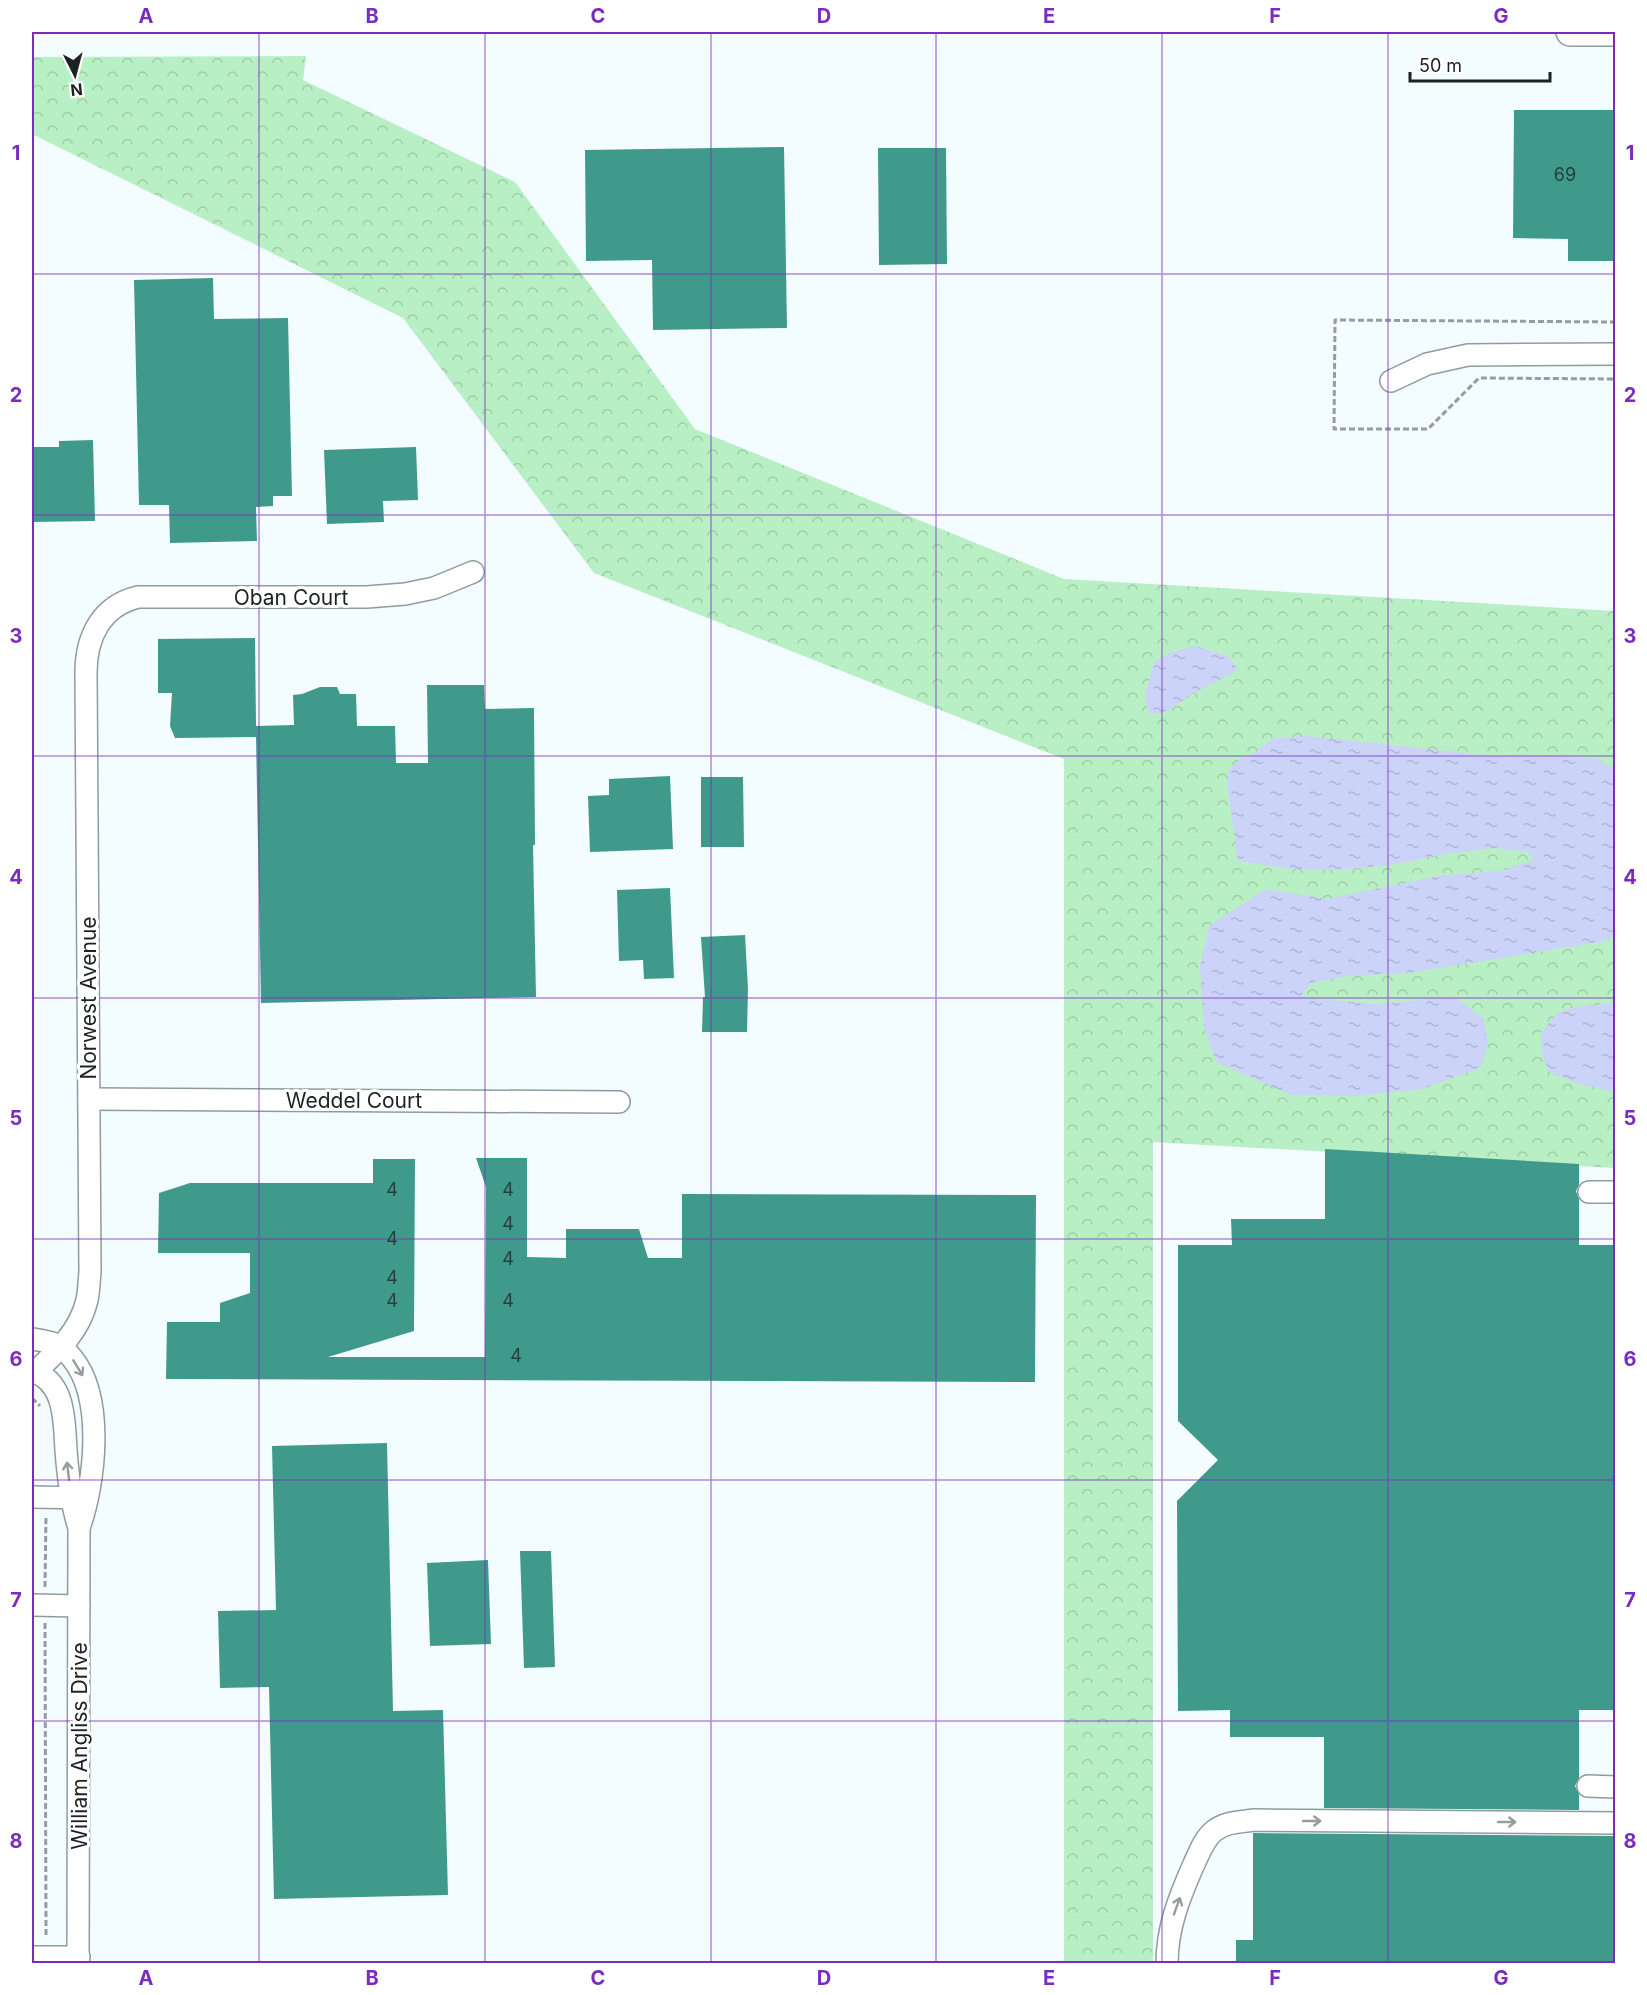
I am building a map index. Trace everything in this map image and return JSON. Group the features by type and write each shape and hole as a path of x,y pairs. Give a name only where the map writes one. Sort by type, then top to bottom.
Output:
{"main road":[{"path":"1570,32 1616,32"}],"street":[{"path":"1391,381 1427,364 1468,355 1616,354"},
{"name":"Oban Court","path":"109,611 118,603 138,597 367,597 405,594 434,588 473,572"},
{"name":"Norwest Avenue","path":"33,1372 63,1348 79,1322 87,1300 90,1272 86,658 94,633 109,611"},
{"name":"Weddel Court","path":"89,1100 619,1102"},
{"path":"1589,1192 1616,1192"},
{"path":"32,1338 63,1348"},
{"name":"William Angliss Drive","path":"63,1348 78,1366 89,1390 94,1417 91,1476 80,1498"},
{"name":"William Angliss Drive","path":"33,1372 50,1382 62,1403 66,1424 66,1450 80,1498 78,1960"},
{"path":"39,1497 80,1498"},
{"path":"38,1605 79,1606"},
{"path":"1588,1786 1616,1787"},
{"path":"1167,1964 1170,1926 1183,1889 1206,1839 1225,1825 1254,1820 1616,1823"},
{"path":"39,1957 78,1960"}],"path":[{"path":"32,1398 46,1413"},
{"path":"39,1497 39,1957"}],"green space":[{"path":"306,56 303,80 515,182 695,429 1064,579 1615,611 1615,1168 1153,1142 1153,1963 1064,1963 1064,759 594,573 403,318 32,134 32,57"}],"water":[{"path":"1195,646 1228,656 1238,670 1190,695 1167,712 1149,714 1145,697 1154,662 1170,653"},
{"path":"1309,736 1491,756 1552,755 1597,759 1615,769 1615,937 1600,942 1408,973 1349,976 1311,983 1300,998 1378,1004 1455,997 1484,1019 1488,1045 1480,1068 1422,1089 1354,1096 1291,1095 1216,1062 1204,1027 1200,967 1209,926 1266,889 1327,899 1444,875 1501,871 1534,860 1528,852 1493,848 1452,853 1391,865 1341,870 1292,869 1238,861 1228,792 1228,772 1237,761 1253,754 1274,738"},
{"path":"1615,1003 1615,1092 1575,1083 1548,1071 1541,1050 1541,1033 1558,1012 1582,1006"}],"building":[{"path":"1514,110 1616,110 1616,261 1568,261 1568,239 1513,238"},
{"path":"784,147 787,328 653,330 652,260 586,261 585,150"},
{"path":"878,148 946,148 947,264 879,265"},
{"path":"213,278 214,319 288,318 292,496 273,496 273,506 256,507 257,541 170,543 169,505 139,505 134,280"},
{"path":"93,440 95,521 32,522 32,447 59,447 59,441"},
{"path":"416,447 418,500 383,501 384,522 327,524 324,450"},
{"path":"255,638 256,726 294,725 293,695 320,687 337,687 340,694 356,694 357,726 395,726 396,763 428,763 427,685 484,685 485,709 534,708 535,845 533,845 536,997 261,1003 256,737 175,738 170,726 172,693 158,693 158,639"},
{"path":"670,776 673,849 590,852 588,796 609,795 609,779"},
{"path":"701,777 743,777 744,847 701,847"},
{"path":"670,888 674,978 644,979 643,960 619,961 617,890"},
{"path":"745,935 748,989 747,1032 702,1032 703,997 705,997 701,937"},
{"path":"1325,1149 1579,1164 1579,1185 1576,1191 1579,1199 1579,1245 1616,1245 1616,1710 1579,1710 1579,1778 1575,1786 1579,1794 1579,1810 1324,1808 1324,1737 1230,1737 1230,1710 1178,1711 1177,1501 1218,1460 1178,1421 1178,1245 1232,1245 1231,1219 1325,1219"},
{"path":"476,1158 527,1158 527,1257 566,1258 566,1229 639,1229 648,1258 682,1258 682,1194 1036,1195 1035,1382 166,1379 167,1322 220,1322 220,1303 250,1293 250,1253 158,1253 159,1193 190,1183 373,1183 373,1159 415,1159 414,1331 328,1357 485,1357 486,1187"},
{"path":"387,1443 393,1711 443,1710 448,1895 274,1899 269,1687 220,1688 218,1611 276,1610 272,1446"},
{"path":"520,1551 551,1551 555,1667 524,1668"},
{"path":"488,1560 491,1644 430,1646 427,1563"},
{"path":"1253,1833 1616,1836 1616,1964 1236,1964 1236,1940 1253,1940"}]}
